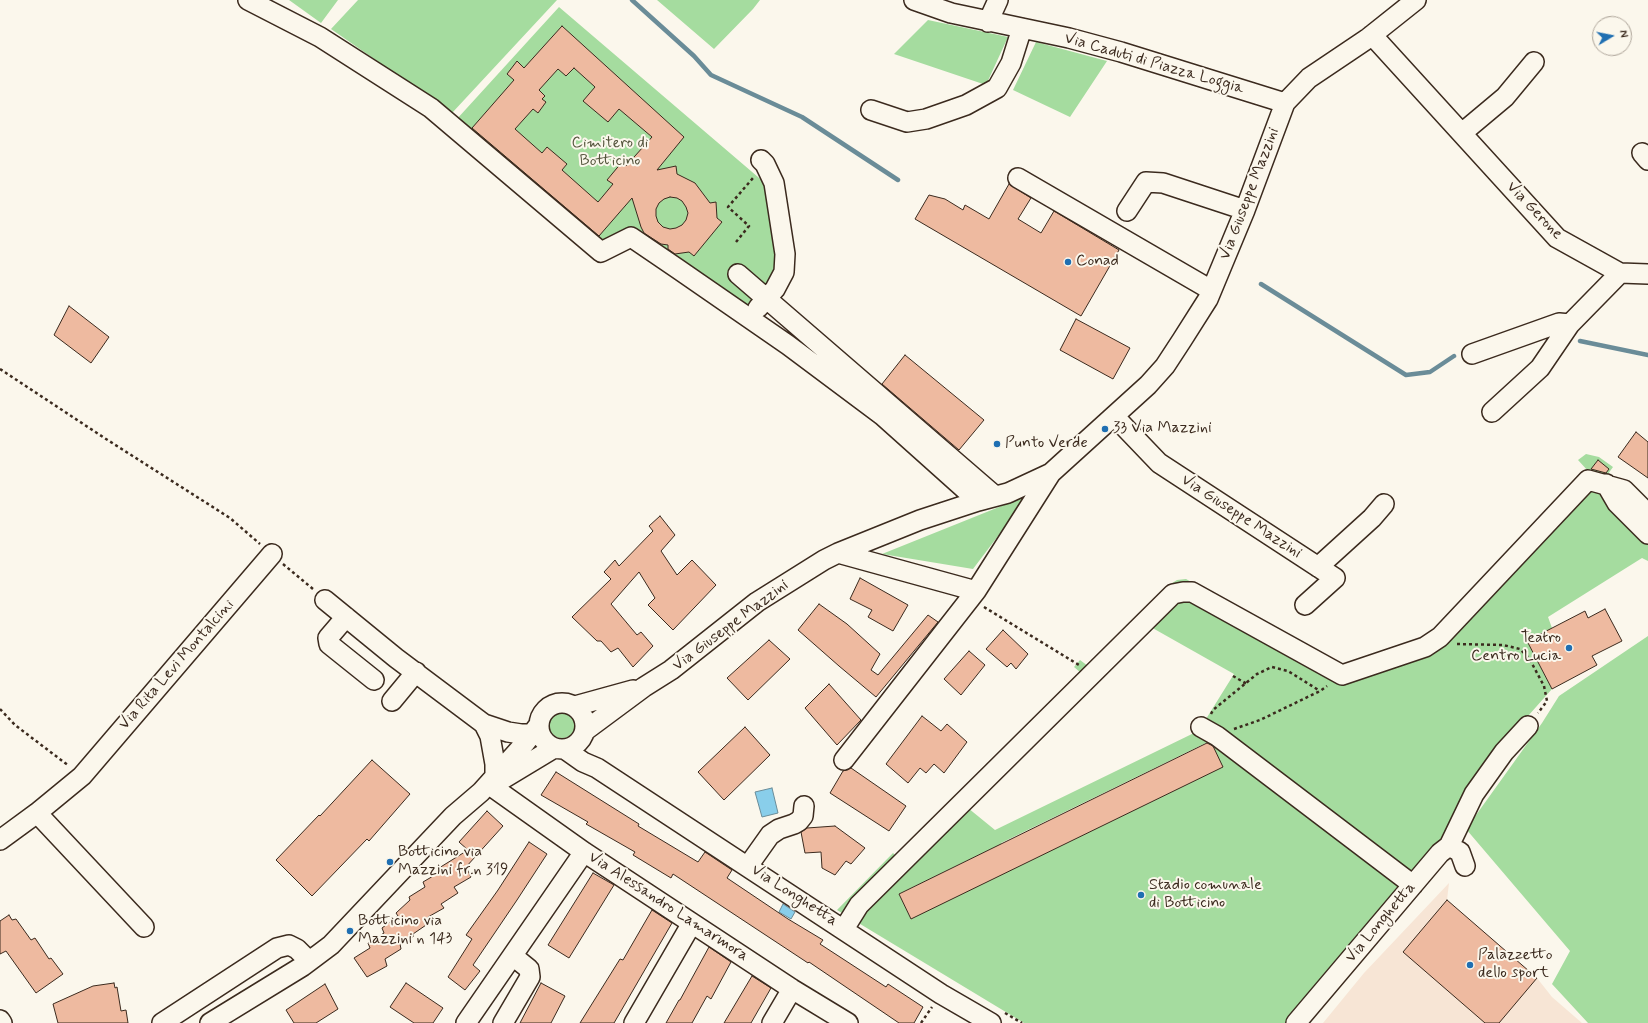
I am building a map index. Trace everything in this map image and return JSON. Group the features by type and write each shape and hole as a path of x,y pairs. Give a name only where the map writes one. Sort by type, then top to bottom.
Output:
{"street":[{"path":"248,0 320,37 431,108 601,252 631,237 788,345 883,416 987,499"},
{"name":"Via Caduti di Piazza Loggia","path":"914,0 951,13 1069,38 1121,52 1285,103"},
{"path":"988,22 998,0"},
{"name":"Via Giuseppe Mazzini","path":"849,754 973,595 1051,473 1148,385 1165,366 1196,311 1212,290 1245,210 1285,103 1309,78 1372,35 1416,0"},
{"path":"871,110 907,122 926,119 966,105 997,88 1011,63 1022,28"},
{"name":"Via Gerone","path":"1372,35 1557,238 1620,273 1648,274"},
{"path":"1462,133 1505,97 1534,62"},
{"path":"750,318 775,289 784,272 785,254 774,183 763,162"},
{"path":"1018,178 1144,255 1212,290"},
{"path":"1127,211 1146,182 1163,183 1245,210"},
{"path":"1492,412 1540,368 1570,324 1620,273"},
{"path":"738,274 987,499"},
{"path":"1472,354 1559,323 1570,324"},
{"name":"Via Giuseppe Mazzini","path":"1114,416 1159,464 1335,578 1305,604"},
{"name":"Via Giuseppe Mazzini","path":"489,785 560,749 575,746 584,734 644,687 671,670 757,602 838,553 920,520 1008,493 1051,473"},
{"path":"844,929 859,904 1004,767 1174,594 1192,592 1342,675 1426,647 1440,637 1588,480 1624,490 1648,514"},
{"path":"1606,484 1617,504 1648,534"},
{"name":"Via Giuseppe Mazzini","path":"1318,567 1372,518 1384,504"},
{"path":"838,553 973,595"},
{"name":"Via Rita Levi Montalcini","path":"0,840 37,813 82,776 272,554"},
{"path":"325,600 484,724 508,732 521,734 535,730 540,733 545,743 560,749"},
{"path":"346,617 328,638 329,644 374,680"},
{"path":"392,701 416,672"},
{"name":"Via Giuseppe Mazzini","path":"210,1023 309,962 331,945 453,816 489,785 535,730 540,717 546,709 555,703 566,703 575,706 644,687"},
{"path":"575,706 582,712 585,720 584,734"},
{"path":"1208,723 1413,885"},
{"path":"484,724 490,736 495,764 489,785"},
{"path":"1465,866 1460,852 1449,846 1474,794 1504,752 1528,726"},
{"name":"Via Longhetta","path":"584,734 585,753 597,768"},
{"name":"Via Longhetta","path":"560,749 582,762 597,768 941,994 991,1023"},
{"name":"Via Alessandro Lamarmora","path":"489,785 584,852 792,989 848,1023"},
{"path":"748,866 770,835 779,829 800,821 803,816 804,806"},
{"path":"37,813 144,927"},
{"name":"Via Longhetta","path":"1296,1023 1440,852 1449,846"},
{"path":"466,1023 584,852"},
{"path":"634,1023 692,923"},
{"path":"162,1023 277,948 289,945 297,949 309,962"},
{"path":"503,1023 530,977 530,969 513,956"},
{"path":"772,1023 792,989"}],"path":[{"path":"736,242 749,226 728,207 763,162"},
{"path":"0,369 230,518 325,600"},
{"path":"973,595 1099,671"},
{"path":"1440,637 1451,643 1503,645 1520,649 1529,658 1544,686 1547,701 1528,726"},
{"path":"1320,691 1288,671 1272,667 1257,674 1247,684 1213,710 1208,723 1260,720 1320,691 1342,675"},
{"path":"1233,676 1247,684"},
{"path":"0,709 15,725 82,776"}],"shaded area":[{"path":"1449,883 1447,900 1537,978 1552,997 1582,1023 1323,1023 1364,973"}],"green space":[{"path":"289,0 338,0 321,23"},
{"path":"358,0 557,0 452,113 331,29"},
{"path":"657,0 760,0 714,49"},
{"name":"Cimitero di Botticino","path":"559,7 765,183 779,272 746,306 634,231 600,249 456,120"},
{"path":"928,20 1008,37 986,85 894,54"},
{"path":"1036,42 1107,61 1070,117 1013,90"},
{"path":"1586,454 1599,457 1613,467 1608,474 1648,509 1648,561 1642,558 1548,617 1552,628 1527,641 1552,689 1520,725 1446,842 1285,1023 1024,1023 837,910 893,853 899,859 1081,673 1074,667 1080,660 1088,666 1166,587 1177,580 1186,579 1344,667 1415,644 1436,632 1588,471 1578,460","holes":["1149,626 1234,674 1201,727 1194,733 995,830 968,808","1210,741 1222,767 1013,869 1001,843","995,847 911,919 899,894"]},
{"path":"1029,495 973,569 882,554"},
{"path":"1648,636 1648,1023 1588,1023 1552,984 1570,951 1466,829 1542,723 1559,696"},
{"path":"562,712 571,716 575,725 571,734 562,738 553,734 549,725 553,716"}],"water":[{"path":"772,788 778,813 762,817 755,792"},
{"path":"783,904 795,912 791,919 779,912"}],"building":[{"path":"562,26 684,137 657,170 676,166 677,174 695,183 710,203 716,202 717,218 722,222 694,256 689,252 675,254 668,249 668,245 661,244 644,233 632,198 599,236 472,128 514,80 507,74 517,61 524,68","holes":["574,68 595,87 583,101 608,122 619,109 652,137 626,166 622,162 607,180 613,184 598,202 562,170 567,164 547,147 542,153 515,129 533,109 538,113 546,102 542,99 545,96 539,90 558,69 566,76","670,197 677,198 682,201 688,213 686,220 682,225 670,229 663,227 658,222 656,216 656,209 659,203"]},
{"path":"1009,184 1031,198 1018,219 1041,233 1054,211 1119,250 1081,316 915,219 929,195 945,199 963,210 965,205 989,219"},
{"path":"69,306 109,337 91,363 54,335"},
{"path":"1076,319 1130,348 1113,379 1060,350"},
{"path":"905,355 984,420 959,450 882,384"},
{"path":"1636,432 1648,442 1648,478 1618,457"},
{"path":"1598,460 1609,469 1606,473 1591,469"},
{"path":"660,516 675,535 661,551 677,575 692,560 716,585 673,630 648,605 655,598 639,572 611,604 637,635 641,632 653,646 633,667 618,648 611,652 601,641 597,641 572,617 611,579 604,572 615,560 619,566 653,531 649,526"},
{"path":"860,578 908,605 893,631 868,617 872,610 850,599"},
{"path":"819,604 847,624 880,654 871,670 878,675 928,615 938,622 876,697 798,630"},
{"name":"Teatro Centro Lucia","path":"1605,609 1622,641 1592,656 1597,665 1552,689 1527,641 1585,611 1588,618"},
{"path":"1003,630 1028,654 1016,669 1011,663 1007,667 986,649"},
{"path":"769,640 790,659 748,700 727,678"},
{"path":"969,651 985,665 961,695 944,679"},
{"path":"829,684 861,720 837,745 805,708"},
{"path":"922,716 941,731 947,724 967,742 944,773 934,764 926,773 920,768 908,783 886,764"},
{"path":"745,727 770,755 724,800 698,772"},
{"path":"1207,743 1213,746 1223,767 911,919 899,894"},
{"path":"372,760 410,794 369,841 367,839 312,896 276,860 319,815 320,816"},
{"path":"851,768 906,806 889,831 830,793 843,771"},
{"path":"556,772 639,824 638,826 698,862 705,852 732,870 727,878 788,919 823,940 820,944 886,987 888,984 923,1007 914,1023 899,1023 809,962 808,963 673,874 671,878 633,855 635,852 586,824 588,822 541,795"},
{"path":"487,811 503,826 466,867 471,877 454,887 458,893 441,904 444,908 428,917 429,923 413,934 413,937 400,944 401,949 385,959 387,966 367,977 354,958 370,948 368,943 384,933 382,928 398,916 396,913 410,900 409,897 425,887 423,882 440,872 439,868 468,850 459,842"},
{"path":"835,826 865,848 851,864 846,861 835,875 822,868 821,852 805,853 801,832 807,828"},
{"path":"529,842 547,854 473,965 480,971 465,990 448,977 472,939 466,935 498,890"},
{"path":"593,873 614,885 569,958 548,945"},
{"name":"Palazzetto dello sport","path":"1447,900 1537,978 1499,1023 1485,1023 1403,952"},
{"path":"652,910 672,923 614,1023 580,1023 620,959 623,960"},
{"path":"9,915 12,920 16,919 31,940 35,938 49,959 51,958 63,974 36,993 6,951 0,954 0,921"},
{"path":"709,947 731,962 711,999 707,996 692,1023 666,1023 680,1000"},
{"path":"752,976 771,988 751,1023 724,1023"},
{"path":"114,983 115,988 117,987 121,1011 126,1010 128,1023 58,1023 53,1004 93,986"},
{"path":"406,983 443,1008 433,1023 414,1023 390,1007"},
{"path":"541,983 565,996 551,1023 520,1023"},
{"path":"325,984 338,1009 316,1023 294,1023 286,1010"}],"waterway":[{"path":"632,0 694,56 711,75 802,117 898,180"},
{"path":"1261,284 1406,375 1430,372 1454,356"},
{"path":"1580,341 1648,355"}],"place":[{"name":"Conad","path":"1068,262"},
{"name":"33 Via Mazzini","path":"1105,429"},
{"name":"Punto Verde","path":"997,444"},
{"name":"Teatro Centro Lucia","path":"1569,648"},
{"name":"Botticino via Mazzini fr.n 319","path":"390,862"},
{"name":"Stadio comunale di Botticino","path":"1141,895"},
{"name":"Botticino via Mazzini n 143","path":"350,931"},
{"name":"Palazzetto dello sport","path":"1470,965"}]}
